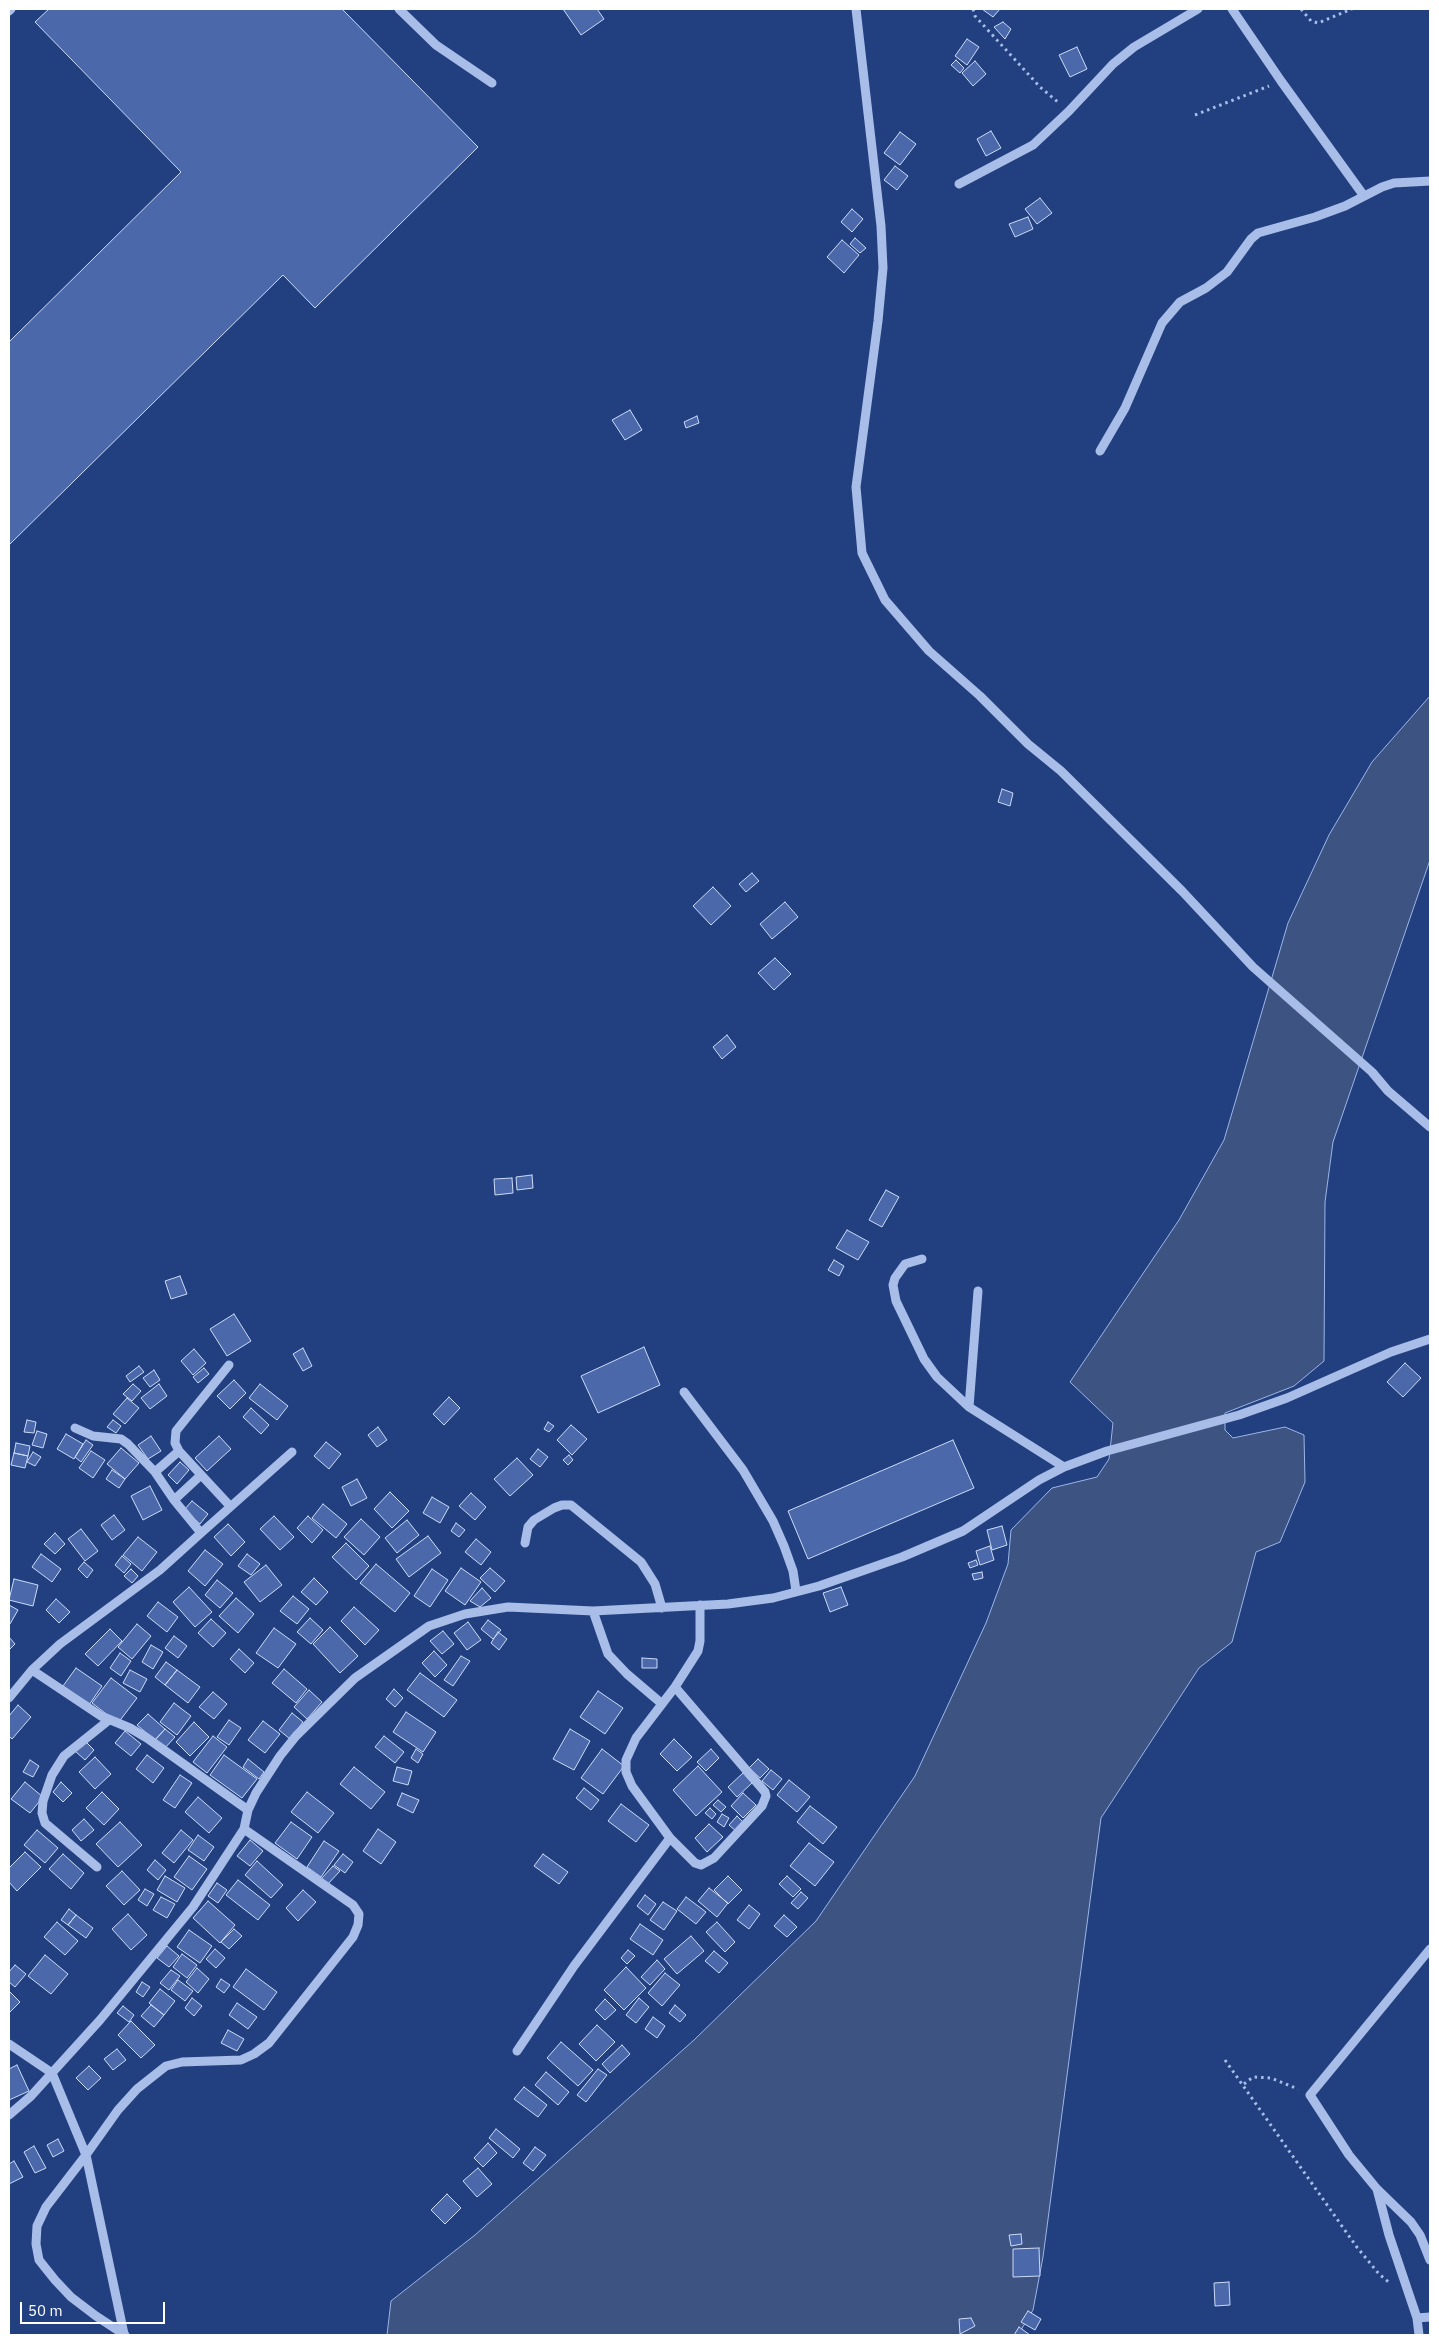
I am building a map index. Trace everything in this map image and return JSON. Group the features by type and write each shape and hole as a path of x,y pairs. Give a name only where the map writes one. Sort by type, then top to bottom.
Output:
{"street":[{"path":"399,9 436,44 492,83"},
{"path":"856,9 881,226 883,268 878,321 856,487 862,553 885,600 929,651 980,696 1028,744 1061,771 1182,891 1253,966 1372,1072 1388,1091 1430,1127"},
{"path":"959,184 1033,145 1069,111 1101,76 1134,47 1198,9"},
{"path":"1232,9 1364,196"},
{"path":"1100,451 1125,408 1162,323 1180,302 1206,288 1227,272 1245,246 1258,233 1315,217 1345,206 1394,183 1430,181"},
{"path":"922,1259 905,1264 899,1270 893,1285 896,1301 924,1359 937,1377 969,1407 1064,1467"},
{"path":"969,1407 978,1291"},
{"path":"9,2115 52,2073 112,2007 174,1931 193,1906 244,1829 248,1810 256,1793 280,1756 314,1716 354,1678 429,1626 465,1614 508,1607 593,1611 700,1606 773,1598 870,1570 963,1531 1039,1480 1064,1467 1107,1451 1239,1414 1287,1398 1391,1352 1430,1339"},
{"path":"229,1365 176,1431 175,1443 179,1451 230,1506"},
{"path":"684,1392 743,1470 773,1521 793,1571 796,1591"},
{"path":"75,1428 93,1436 121,1439 155,1472 174,1500 201,1533"},
{"path":"155,1472 179,1451"},
{"path":"9,1698 32,1670 96,1616 160,1570 292,1452"},
{"path":"174,1500 202,1475"},
{"path":"524,1543 528,1527 534,1520 554,1508 562,1505 571,1505 641,1562 655,1584 662,1608"},
{"path":"675,1687 765,1792 766,1796 762,1806 707,1863 701,1865 695,1863 670,1838 632,1786 626,1772 626,1760 630,1750 698,1651 700,1641 700,1606"},
{"path":"593,1611 608,1654 627,1674 661,1703"},
{"path":"32,1670 108,1720 130,1728 148,1738 248,1810"},
{"path":"96,1867 46,1823 42,1813 43,1801 52,1775 64,1756 108,1720"},
{"path":"124,2335 70,2296 40,2260 36,2244 37,2226 46,2207 118,2110 137,2089 166,2066 182,2062 241,2060 254,2054 269,2043 353,1937 358,1925 359,1914 354,1905 244,1829"},
{"path":"517,2051 574,1966 670,1838"},
{"path":"1430,1949 1310,2095 1349,2155 1377,2189 1411,2222 1420,2235 1430,2260"},
{"path":"9,2044 52,2073 86,2154 124,2335"},
{"path":"1377,2189 1389,2235 1417,2318 1418,2335"},
{"path":"1417,2318 1430,2317"}],"path":[{"path":"972,9 976,16 1040,87 1069,111"},
{"path":"1301,9 1311,21 1318,23 1352,9"},
{"path":"1195,115 1281,81"},
{"path":"1225,2060 1244,2084 1356,2246 1379,2274 1392,2285"},
{"path":"1244,2084 1253,2077 1271,2078 1291,2084 1310,2095"}],"water":[{"path":"1430,696 1430,860 1333,1142 1325,1202 1324,1361 1294,1386 1225,1413 1225,1430 1233,1438 1285,1427 1304,1435 1305,1482 1280,1542 1256,1552 1232,1642 1199,1668 1101,1818 1043,2257 1033,2310 1018,2335 387,2335 391,2301 475,2235 694,2040 816,1921 915,1776 986,1623 1008,1564 1011,1530 1052,1488 1097,1477 1109,1459 1113,1423 1070,1382 1179,1220 1224,1140 1288,923 1329,835 1372,762"}],"building":[{"path":"49,9 342,9 478,147 315,308 283,275 9,545 9,342 181,172 35,22"},
{"path":"563,9 597,9 604,19 581,35"},
{"path":"982,9 1000,9 993,17"},
{"path":"1003,22 1011,29 1005,39 994,27"},
{"path":"967,39 979,47 967,65 955,56"},
{"path":"1077,47 1087,69 1070,77 1059,55"},
{"path":"956,60 964,68 960,73 951,65"},
{"path":"975,61 986,74 973,86 962,73"},
{"path":"991,131 1001,148 986,156 977,139"},
{"path":"900,132 916,144 900,165 884,153"},
{"path":"895,166 908,176 897,190 884,180"},
{"path":"1040,198 1052,213 1037,224 1025,209"},
{"path":"852,209 863,219 852,232 841,222"},
{"path":"1028,217 1033,229 1015,237 1009,224"},
{"path":"855,238 866,248 860,253 850,244"},
{"path":"842,240 859,255 844,273 827,257"},
{"path":"630,410 642,430 625,440 612,420"},
{"path":"697,416 699,423 686,428 684,422"},
{"path":"1002,789 1013,793 1010,806 998,802"},
{"path":"752,873 759,881 746,892 739,884"},
{"path":"713,887 731,906 711,925 693,906"},
{"path":"785,902 798,917 772,939 760,924"},
{"path":"775,958 791,974 774,990 758,973"},
{"path":"727,1035 736,1047 722,1059 713,1047"},
{"path":"532,1175 533,1188 517,1190 516,1177"},
{"path":"512,1178 513,1193 495,1195 494,1179"},
{"path":"886,1190 899,1197 882,1227 869,1220"},
{"path":"847,1230 869,1242 858,1260 836,1248"},
{"path":"834,1260 844,1266 839,1276 828,1270"},
{"path":"180,1276 187,1294 171,1299 165,1281"},
{"path":"234,1314 251,1341 227,1356 210,1329"},
{"path":"644,1347 660,1385 598,1413 581,1376"},
{"path":"303,1348 312,1366 303,1371 293,1354"},
{"path":"194,1349 206,1363 193,1375 181,1361"},
{"path":"1405,1363 1421,1378 1403,1397 1387,1382"},
{"path":"139,1366 144,1372 130,1382 126,1376"},
{"path":"204,1368 209,1374 198,1383 193,1377"},
{"path":"154,1370 160,1380 150,1387 143,1378"},
{"path":"234,1380 246,1393 230,1409 217,1396"},
{"path":"133,1384 141,1391 132,1401 123,1394"},
{"path":"159,1384 167,1396 150,1409 141,1398"},
{"path":"260,1384 288,1406 277,1420 249,1398"},
{"path":"449,1397 460,1408 444,1425 433,1414"},
{"path":"127,1398 139,1408 125,1424 113,1414"},
{"path":"251,1408 269,1425 261,1434 243,1417"},
{"path":"27,1420 36,1422 34,1433 24,1432"},
{"path":"113,1420 121,1426 116,1433 107,1427"},
{"path":"548,1422 554,1426 549,1432 544,1429"},
{"path":"571,1425 587,1439 572,1455 557,1440"},
{"path":"378,1427 387,1440 377,1447 368,1435"},
{"path":"37,1431 47,1434 43,1448 32,1445"},
{"path":"66,1434 83,1444 74,1459 57,1449"},
{"path":"151,1436 161,1451 148,1459 138,1445"},
{"path":"219,1436 231,1449 207,1471 195,1458"},
{"path":"86,1440 93,1445 81,1462 75,1457"},
{"path":"953,1440 974,1488 808,1559 788,1511"},
{"path":"326,1442 341,1454 329,1469 314,1456"},
{"path":"16,1443 30,1446 28,1456 14,1453"},
{"path":"121,1448 139,1463 125,1479 107,1464"},
{"path":"538,1449 548,1457 540,1467 530,1459"},
{"path":"91,1451 105,1460 93,1478 79,1468"},
{"path":"33,1452 41,1457 35,1466 27,1462"},
{"path":"14,1453 28,1456 25,1468 11,1465"},
{"path":"569,1455 573,1460 568,1465 563,1460"},
{"path":"517,1458 533,1475 510,1496 494,1479"},
{"path":"180,1462 189,1470 177,1484 168,1475"},
{"path":"112,1470 125,1479 119,1488 106,1479"},
{"path":"357,1479 367,1498 351,1506 342,1487"},
{"path":"150,1486 162,1510 143,1520 131,1496"},
{"path":"390,1492 409,1511 392,1528 374,1509"},
{"path":"471,1493 486,1507 475,1520 459,1506"},
{"path":"432,1497 449,1507 440,1523 423,1513"},
{"path":"192,1501 208,1514 200,1524 184,1510"},
{"path":"323,1504 347,1524 336,1538 312,1518"},
{"path":"114,1515 125,1530 112,1540 101,1525"},
{"path":"274,1516 294,1537 280,1550 260,1529"},
{"path":"308,1516 323,1530 312,1543 297,1528"},
{"path":"361,1519 380,1537 364,1555 344,1537"},
{"path":"407,1520 419,1535 397,1553 385,1538"},
{"path":"456,1523 465,1530 459,1537 451,1531"},
{"path":"228,1524 245,1542 231,1556 214,1537"},
{"path":"1002,1526 1007,1545 992,1550 987,1530"},
{"path":"81,1529 98,1551 85,1561 68,1539"},
{"path":"55,1533 65,1544 55,1554 44,1544"},
{"path":"428,1536 441,1553 409,1577 396,1559"},
{"path":"138,1537 157,1552 142,1571 123,1555"},
{"path":"476,1539 491,1552 481,1565 465,1552"},
{"path":"346,1543 369,1566 356,1580 332,1557"},
{"path":"990,1546 994,1560 980,1565 976,1551"},
{"path":"205,1550 223,1564 205,1586 188,1571"},
{"path":"41,1554 61,1569 52,1582 32,1567"},
{"path":"247,1554 260,1564 251,1575 238,1566"},
{"path":"122,1556 131,1564 124,1573 115,1565"},
{"path":"976,1560 978,1565 970,1568 968,1563"},
{"path":"84,1562 93,1570 87,1578 78,1569"},
{"path":"376,1564 410,1593 395,1612 360,1583"},
{"path":"266,1565 282,1585 260,1602 244,1582"},
{"path":"461,1568 481,1582 465,1605 445,1591"},
{"path":"490,1568 505,1581 495,1592 480,1578"},
{"path":"131,1569 138,1576 132,1583 124,1576"},
{"path":"432,1569 448,1580 430,1607 414,1596"},
{"path":"982,1572 983,1578 974,1580 972,1574"},
{"path":"314,1578 328,1592 316,1605 301,1592"},
{"path":"14,1579 38,1585 33,1606 9,1600"},
{"path":"217,1580 233,1593 220,1608 205,1595"},
{"path":"189,1587 212,1612 195,1627 173,1602"},
{"path":"841,1587 848,1605 830,1612 823,1593"},
{"path":"482,1588 491,1598 480,1607 470,1601"},
{"path":"293,1596 309,1609 297,1624 280,1611"},
{"path":"236,1598 254,1614 238,1633 219,1616"},
{"path":"56,1599 70,1612 59,1623 46,1610"},
{"path":"158,1602 178,1617 167,1632 147,1616"},
{"path":"9,1605 18,1610 10,1624 9,1624"},
{"path":"354,1607 379,1630 365,1645 341,1621"},
{"path":"310,1618 323,1630 311,1644 297,1632"},
{"path":"211,1619 226,1633 213,1647 198,1633"},
{"path":"488,1620 501,1630 493,1639 481,1629"},
{"path":"468,1622 481,1640 467,1650 454,1633"},
{"path":"137,1624 151,1636 132,1659 118,1647"},
{"path":"330,1627 358,1656 340,1673 313,1644"},
{"path":"274,1628 296,1644 278,1668 256,1653"},
{"path":"110,1629 122,1641 98,1666 85,1654"},
{"path":"443,1631 454,1644 442,1654 430,1641"},
{"path":"498,1632 507,1639 499,1650 491,1643"},
{"path":"174,1636 187,1646 178,1658 165,1648"},
{"path":"9,1637 15,1644 9,1650"},
{"path":"151,1645 163,1652 153,1669 142,1662"},
{"path":"239,1649 254,1663 245,1673 230,1659"},
{"path":"434,1651 447,1665 435,1677 422,1663"},
{"path":"120,1653 131,1661 121,1676 110,1668"},
{"path":"461,1656 470,1661 453,1686 444,1680"},
{"path":"642,1658 657,1659 657,1668 642,1668"},
{"path":"166,1662 177,1670 165,1685 155,1677"},
{"path":"76,1668 102,1686 89,1705 63,1686"},
{"path":"284,1669 307,1689 296,1703 272,1683"},
{"path":"130,1670 147,1679 140,1692 123,1683"},
{"path":"177,1670 200,1687 188,1703 165,1685"},
{"path":"420,1673 457,1700 444,1717 407,1690"},
{"path":"111,1678 137,1698 118,1723 92,1703"},
{"path":"394,1689 403,1698 395,1707 386,1699"},
{"path":"309,1690 322,1702 307,1719 294,1707"},
{"path":"598,1691 623,1708 605,1734 580,1717"},
{"path":"213,1692 227,1704 214,1719 199,1707"},
{"path":"174,1703 191,1716 177,1735 160,1722"},
{"path":"18,1705 31,1717 12,1739 9,1736 9,1716"},
{"path":"406,1712 436,1732 423,1752 393,1732"},
{"path":"292,1713 303,1722 290,1739 279,1730"},
{"path":"148,1714 165,1729 155,1740 137,1725"},
{"path":"229,1720 241,1728 229,1745 217,1737"},
{"path":"263,1721 280,1734 265,1753 248,1740"},
{"path":"194,1722 209,1737 190,1756 176,1742"},
{"path":"165,1729 175,1737 164,1749 155,1740"},
{"path":"570,1729 590,1741 574,1770 553,1759"},
{"path":"125,1731 141,1744 131,1756 115,1743"},
{"path":"213,1736 227,1747 207,1773 193,1762"},
{"path":"384,1736 404,1752 395,1763 375,1747"},
{"path":"674,1739 692,1757 677,1771 660,1754"},
{"path":"85,1741 94,1750 85,1760 75,1751"},
{"path":"416,1749 423,1754 418,1763 411,1758"},
{"path":"602,1749 624,1766 603,1794 581,1778"},
{"path":"711,1749 719,1758 706,1771 697,1762"},
{"path":"147,1755 164,1768 153,1783 136,1769"},
{"path":"224,1755 257,1779 242,1798 210,1775"},
{"path":"95,1757 111,1774 95,1789 79,1772"},
{"path":"248,1759 264,1772 259,1779 243,1767"},
{"path":"758,1759 769,1769 760,1778 749,1768"},
{"path":"30,1760 39,1766 33,1777 23,1772"},
{"path":"698,1766 722,1792 696,1816 673,1790"},
{"path":"354,1767 385,1792 371,1809 340,1784"},
{"path":"397,1767 412,1771 408,1785 393,1781"},
{"path":"771,1770 782,1779 773,1790 762,1781"},
{"path":"743,1773 752,1783 737,1797 728,1787"},
{"path":"180,1775 192,1783 175,1808 163,1800"},
{"path":"789,1780 810,1797 797,1812 777,1795"},
{"path":"25,1782 43,1797 30,1813 11,1799"},
{"path":"61,1782 72,1793 63,1802 53,1792"},
{"path":"584,1788 599,1800 591,1810 576,1798"},
{"path":"102,1792 119,1809 104,1825 86,1808"},
{"path":"307,1792 334,1813 318,1833 291,1812"},
{"path":"402,1793 419,1800 413,1813 397,1805"},
{"path":"743,1793 756,1805 743,1818 731,1806"},
{"path":"198,1797 222,1818 209,1833 185,1812"},
{"path":"718,1800 726,1807 721,1812 713,1805"},
{"path":"621,1804 649,1825 636,1842 608,1821"},
{"path":"810,1806 837,1827 823,1844 797,1822"},
{"path":"710,1808 716,1814 712,1819 705,1813"},
{"path":"722,1814 729,1818 724,1827 717,1822"},
{"path":"737,1816 745,1824 737,1832 729,1825"},
{"path":"84,1819 94,1830 81,1841 72,1830"},
{"path":"120,1822 142,1845 118,1867 96,1844"},
{"path":"291,1822 312,1837 297,1859 275,1843"},
{"path":"709,1824 723,1837 707,1852 695,1838"},
{"path":"378,1829 396,1842 381,1864 363,1851"},
{"path":"37,1830 58,1848 45,1863 24,1845"},
{"path":"181,1830 193,1840 174,1863 162,1853"},
{"path":"198,1835 214,1847 204,1861 188,1850"},
{"path":"250,1840 263,1851 250,1866 237,1856"},
{"path":"324,1841 339,1851 321,1877 307,1867"},
{"path":"809,1843 834,1862 815,1886 790,1866"},
{"path":"25,1852 41,1867 17,1891 9,1882 9,1868"},
{"path":"63,1854 84,1873 71,1889 49,1869"},
{"path":"343,1854 353,1862 345,1873 334,1865"},
{"path":"543,1854 568,1872 559,1884 534,1866"},
{"path":"189,1856 207,1869 192,1890 174,1877"},
{"path":"155,1860 166,1870 158,1880 147,1870"},
{"path":"257,1861 283,1885 271,1898 245,1875"},
{"path":"333,1866 340,1871 327,1885 321,1879"},
{"path":"122,1871 140,1890 124,1905 106,1886"},
{"path":"165,1876 185,1888 177,1902 157,1890"},
{"path":"728,1876 742,1890 728,1904 714,1890"},
{"path":"787,1876 801,1889 793,1897 779,1884"},
{"path":"238,1880 270,1905 258,1920 226,1895"},
{"path":"217,1883 227,1890 218,1903 208,1896"},
{"path":"709,1888 728,1903 717,1917 698,1901"},
{"path":"145,1889 154,1894 147,1906 138,1900"},
{"path":"303,1890 316,1902 298,1921 286,1908"},
{"path":"801,1892 808,1898 798,1909 791,1903"},
{"path":"645,1895 656,1904 648,1915 637,1906"},
{"path":"161,1897 175,1904 167,1918 153,1910"},
{"path":"686,1897 706,1912 696,1924 677,1909"},
{"path":"208,1901 235,1925 220,1943 193,1918"},
{"path":"663,1902 677,1911 664,1930 650,1920"},
{"path":"749,1905 760,1914 749,1929 737,1920"},
{"path":"69,1909 76,1915 68,1925 61,1920"},
{"path":"128,1914 147,1935 131,1950 112,1929"},
{"path":"76,1915 93,1928 86,1938 68,1925"},
{"path":"784,1915 797,1927 787,1937 774,1926"},
{"path":"57,1922 78,1941 65,1955 44,1937"},
{"path":"717,1922 735,1942 725,1952 706,1932"},
{"path":"640,1924 663,1940 653,1955 630,1939"},
{"path":"234,1929 242,1936 229,1949 221,1942"},
{"path":"189,1930 212,1946 200,1963 177,1947"},
{"path":"691,1936 704,1951 677,1974 664,1959"},
{"path":"167,1946 179,1956 169,1967 157,1958"},
{"path":"215,1949 225,1958 216,1968 206,1959"},
{"path":"628,1950 635,1956 627,1964 621,1958"},
{"path":"714,1951 728,1963 719,1973 705,1961"},
{"path":"182,1954 197,1965 187,1978 173,1967"},
{"path":"45,1955 68,1974 51,1994 28,1976"},
{"path":"657,1960 665,1969 650,1985 641,1977"},
{"path":"15,1965 26,1974 15,1987 9,1982 9,1972"},
{"path":"626,1967 646,1988 624,2010 604,1990"},
{"path":"197,1968 209,1979 198,1993 186,1982"},
{"path":"246,1969 277,1992 264,2010 233,1987"},
{"path":"171,1970 180,1976 169,1990 160,1983"},
{"path":"665,1973 680,1985 662,2006 648,1993"},
{"path":"221,1979 230,1985 224,1993 216,1987"},
{"path":"178,1980 193,1991 185,2001 171,1990"},
{"path":"142,1982 150,1987 143,1997 136,1992"},
{"path":"160,1989 175,2001 164,2015 149,2003"},
{"path":"9,1991 20,2002 9,2013"},
{"path":"192,1998 202,2006 194,2016 185,2008"},
{"path":"639,1998 649,2007 636,2023 626,2015"},
{"path":"605,1999 616,2010 605,2020 595,2010"},
{"path":"237,2003 257,2017 248,2029 229,2015"},
{"path":"151,2005 164,2015 154,2027 141,2016"},
{"path":"675,2005 686,2015 680,2022 669,2013"},
{"path":"123,2006 134,2015 129,2022 117,2013"},
{"path":"653,2017 665,2026 657,2038 645,2029"},
{"path":"131,2021 155,2045 141,2058 118,2035"},
{"path":"597,2025 615,2042 596,2061 579,2044"},
{"path":"228,2030 244,2039 237,2051 221,2043"},
{"path":"561,2042 593,2070 578,2086 547,2058"},
{"path":"622,2045 630,2054 610,2073 602,2064"},
{"path":"117,2049 126,2060 113,2070 104,2059"},
{"path":"17,2065 29,2091 9,2100 9,2069"},
{"path":"89,2066 101,2078 88,2090 76,2078"},
{"path":"598,2069 607,2075 586,2102 577,2095"},
{"path":"546,2072 569,2092 558,2105 535,2085"},
{"path":"524,2087 547,2105 538,2117 514,2099"},
{"path":"496,2129 520,2149 513,2158 489,2138"},
{"path":"58,2139 64,2151 53,2157 47,2145"},
{"path":"488,2143 497,2153 483,2167 474,2158"},
{"path":"34,2146 46,2168 35,2173 24,2152"},
{"path":"535,2147 546,2155 533,2171 523,2163"},
{"path":"14,2161 23,2177 9,2184 9,2164"},
{"path":"478,2168 492,2184 477,2197 463,2181"},
{"path":"447,2194 461,2208 445,2224 431,2210"},
{"path":"1021,2234 1022,2244 1011,2246 1009,2235"},
{"path":"1039,2248 1040,2276 1013,2277 1013,2249"},
{"path":"1229,2282 1230,2305 1215,2306 1214,2283"},
{"path":"1028,2311 1041,2319 1035,2330 1021,2322"},
{"path":"971,2318 975,2326 960,2334 959,2319"},
{"path":"1019,2327 1030,2335 1014,2335"}]}
